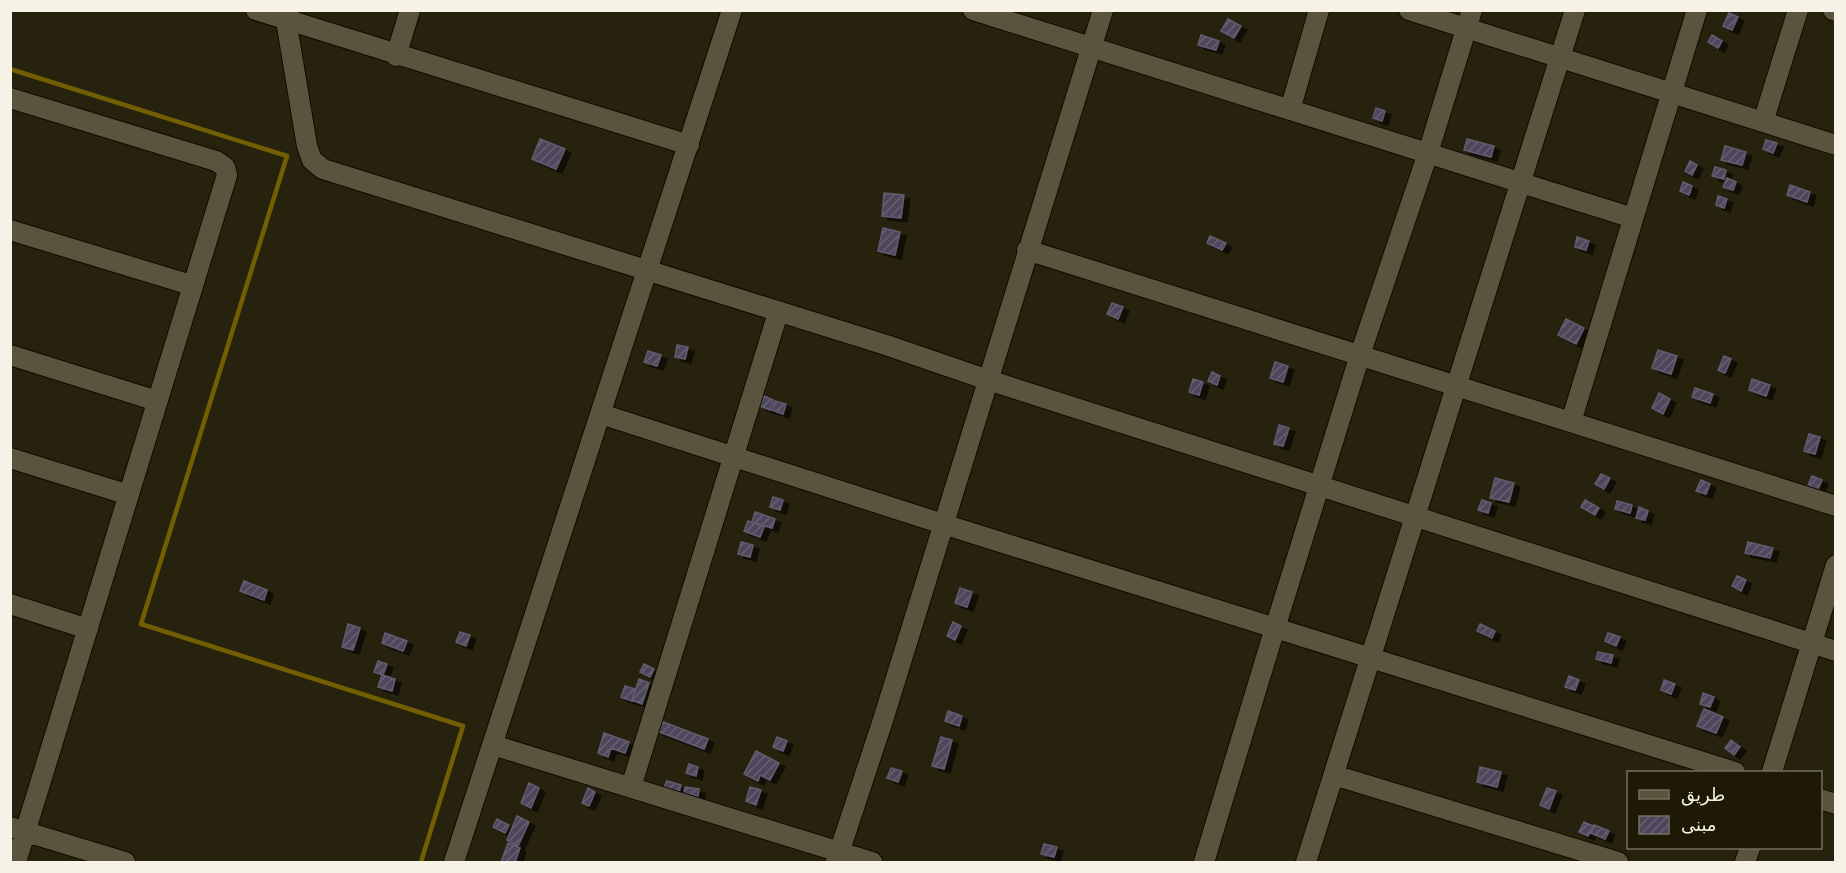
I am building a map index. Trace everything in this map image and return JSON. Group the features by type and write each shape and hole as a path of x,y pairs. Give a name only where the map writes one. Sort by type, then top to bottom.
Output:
{"street":[{"path":"256,10 288,15 396,56 689,145"},
{"path":"396,56 410,10"},
{"path":"454,862 732,10"},
{"path":"973,10 1633,218"},
{"path":"838,858 1103,10"},
{"path":"1290,110 1319,10"},
{"path":"1409,10 1469,20 1560,58 1836,145"},
{"path":"1306,862 1575,10"},
{"path":"1571,422 1697,10"},
{"path":"1763,122 1798,10"},
{"path":"288,15 307,146 312,160 323,169 886,345 988,380 1836,651"},
{"path":"1204,862 1360,355 1428,153 1469,20"},
{"path":"10,98 216,160 225,167 227,175 191,285 88,629 18,829 16,862"},
{"path":"10,230 191,285"},
{"path":"1028,250 1836,506"},
{"path":"630,787 778,313"},
{"path":"10,356 157,401"},
{"path":"601,414 943,524 1732,771"},
{"path":"10,458 129,495"},
{"path":"1772,771 1836,565"},
{"path":"10,604 88,629"},
{"path":"493,745 630,787 838,858 872,862"},
{"path":"1334,775 1618,862"},
{"path":"18,829 125,862"}],"building":[{"path":"1729,13 1738,17 1732,30 1723,26"},
{"path":"1228,19 1241,26 1234,38 1221,31"},
{"path":"1201,35 1219,41 1216,50 1198,45"},
{"path":"1712,35 1722,41 1718,48 1708,42"},
{"path":"1376,108 1385,111 1382,121 1373,118"},
{"path":"540,139 565,149 556,169 532,159"},
{"path":"1467,139 1494,146 1491,157 1464,150"},
{"path":"1766,140 1777,143 1773,153 1763,149"},
{"path":"1725,146 1746,152 1742,165 1721,160"},
{"path":"1690,161 1697,165 1692,175 1685,171"},
{"path":"1715,167 1726,170 1724,179 1712,176"},
{"path":"1727,178 1736,182 1733,190 1723,187"},
{"path":"1683,182 1692,186 1689,195 1680,191"},
{"path":"1790,185 1810,192 1807,202 1787,195"},
{"path":"884,193 904,195 901,218 882,216"},
{"path":"1718,196 1727,199 1724,208 1716,205"},
{"path":"883,228 900,232 895,255 878,251"},
{"path":"1210,236 1226,243 1222,250 1207,243"},
{"path":"1577,237 1589,241 1586,250 1575,247"},
{"path":"1112,303 1123,307 1118,319 1107,314"},
{"path":"1566,319 1584,328 1576,344 1558,335"},
{"path":"677,345 688,347 685,359 675,357"},
{"path":"1658,350 1677,356 1671,374 1652,368"},
{"path":"648,351 661,355 657,366 644,362"},
{"path":"1724,356 1731,359 1725,373 1718,370"},
{"path":"1275,362 1288,366 1283,382 1270,378"},
{"path":"1212,372 1220,376 1217,385 1208,381"},
{"path":"1193,379 1203,382 1199,395 1189,392"},
{"path":"1752,379 1770,385 1766,396 1749,390"},
{"path":"1695,388 1713,394 1710,403 1692,397"},
{"path":"1659,393 1670,399 1663,414 1652,408"},
{"path":"764,396 773,400 770,410 760,406"},
{"path":"775,401 786,404 783,414 772,410"},
{"path":"1279,425 1289,428 1283,446 1274,444"},
{"path":"1809,434 1820,437 1815,454 1804,451"},
{"path":"1601,474 1610,478 1604,489 1595,484"},
{"path":"1812,476 1822,480 1818,489 1808,485"},
{"path":"1495,478 1514,483 1509,502 1490,498"},
{"path":"1701,480 1710,484 1706,494 1696,491"},
{"path":"773,497 783,500 780,510 770,507"},
{"path":"1482,500 1491,503 1488,513 1478,510"},
{"path":"1585,500 1599,508 1595,515 1581,507"},
{"path":"1617,501 1632,505 1630,513 1615,509"},
{"path":"1639,507 1648,511 1645,520 1636,518"},
{"path":"755,512 775,519 772,528 752,522"},
{"path":"748,521 764,527 760,537 744,531"},
{"path":"741,542 753,545 750,557 738,554"},
{"path":"1748,542 1773,548 1770,558 1745,553"},
{"path":"1737,576 1746,580 1741,591 1732,586"},
{"path":"244,581 267,590 264,600 240,591"},
{"path":"960,588 972,592 967,607 955,603"},
{"path":"953,622 961,626 955,640 947,636"},
{"path":"348,624 360,628 353,650 342,647"},
{"path":"1480,624 1495,631 1492,638 1477,631"},
{"path":"460,632 470,635 466,646 456,642"},
{"path":"385,633 407,641 403,651 382,643"},
{"path":"1608,633 1620,637 1616,646 1605,641"},
{"path":"1598,652 1613,655 1611,663 1596,659"},
{"path":"378,661 387,664 383,675 374,672"},
{"path":"644,664 654,669 650,677 640,672"},
{"path":"382,675 395,679 392,691 378,687"},
{"path":"1569,676 1579,680 1575,690 1565,687"},
{"path":"639,679 649,683 642,704 632,700"},
{"path":"1664,680 1675,684 1671,694 1661,690"},
{"path":"625,686 635,689 632,701 621,697"},
{"path":"1703,693 1714,697 1710,707 1700,704"},
{"path":"1704,709 1723,717 1716,733 1697,726"},
{"path":"948,711 962,716 959,726 945,721"},
{"path":"661,721 708,739 704,749 657,731"},
{"path":"604,733 629,742 625,753 611,748 608,757 598,753"},
{"path":"777,737 787,741 783,751 773,747"},
{"path":"941,737 952,740 944,769 932,766"},
{"path":"1731,740 1740,747 1734,755 1725,748"},
{"path":"756,751 779,763 770,780 760,775 758,781 744,774"},
{"path":"689,764 698,767 696,776 686,773"},
{"path":"1480,767 1501,772 1497,787 1477,782"},
{"path":"891,768 902,771 898,782 887,778"},
{"path":"667,781 681,785 679,792 664,787"},
{"path":"529,783 539,788 531,808 521,803"},
{"path":"685,787 699,789 698,796 684,793"},
{"path":"750,787 761,790 756,805 746,801"},
{"path":"588,788 595,792 589,806 582,803"},
{"path":"1547,788 1556,791 1549,809 1540,805"},
{"path":"517,816 529,822 518,846 507,840"},
{"path":"497,819 509,825 505,833 493,827"},
{"path":"1584,822 1593,826 1588,836 1579,832"},
{"path":"1594,825 1609,831 1605,839 1591,833"},
{"path":"508,843 520,848 515,862 501,862"},
{"path":"1044,844 1057,847 1054,857 1041,854"}],"waterway":[{"path":"10,69 287,156 141,624 463,726 421,862"}]}
